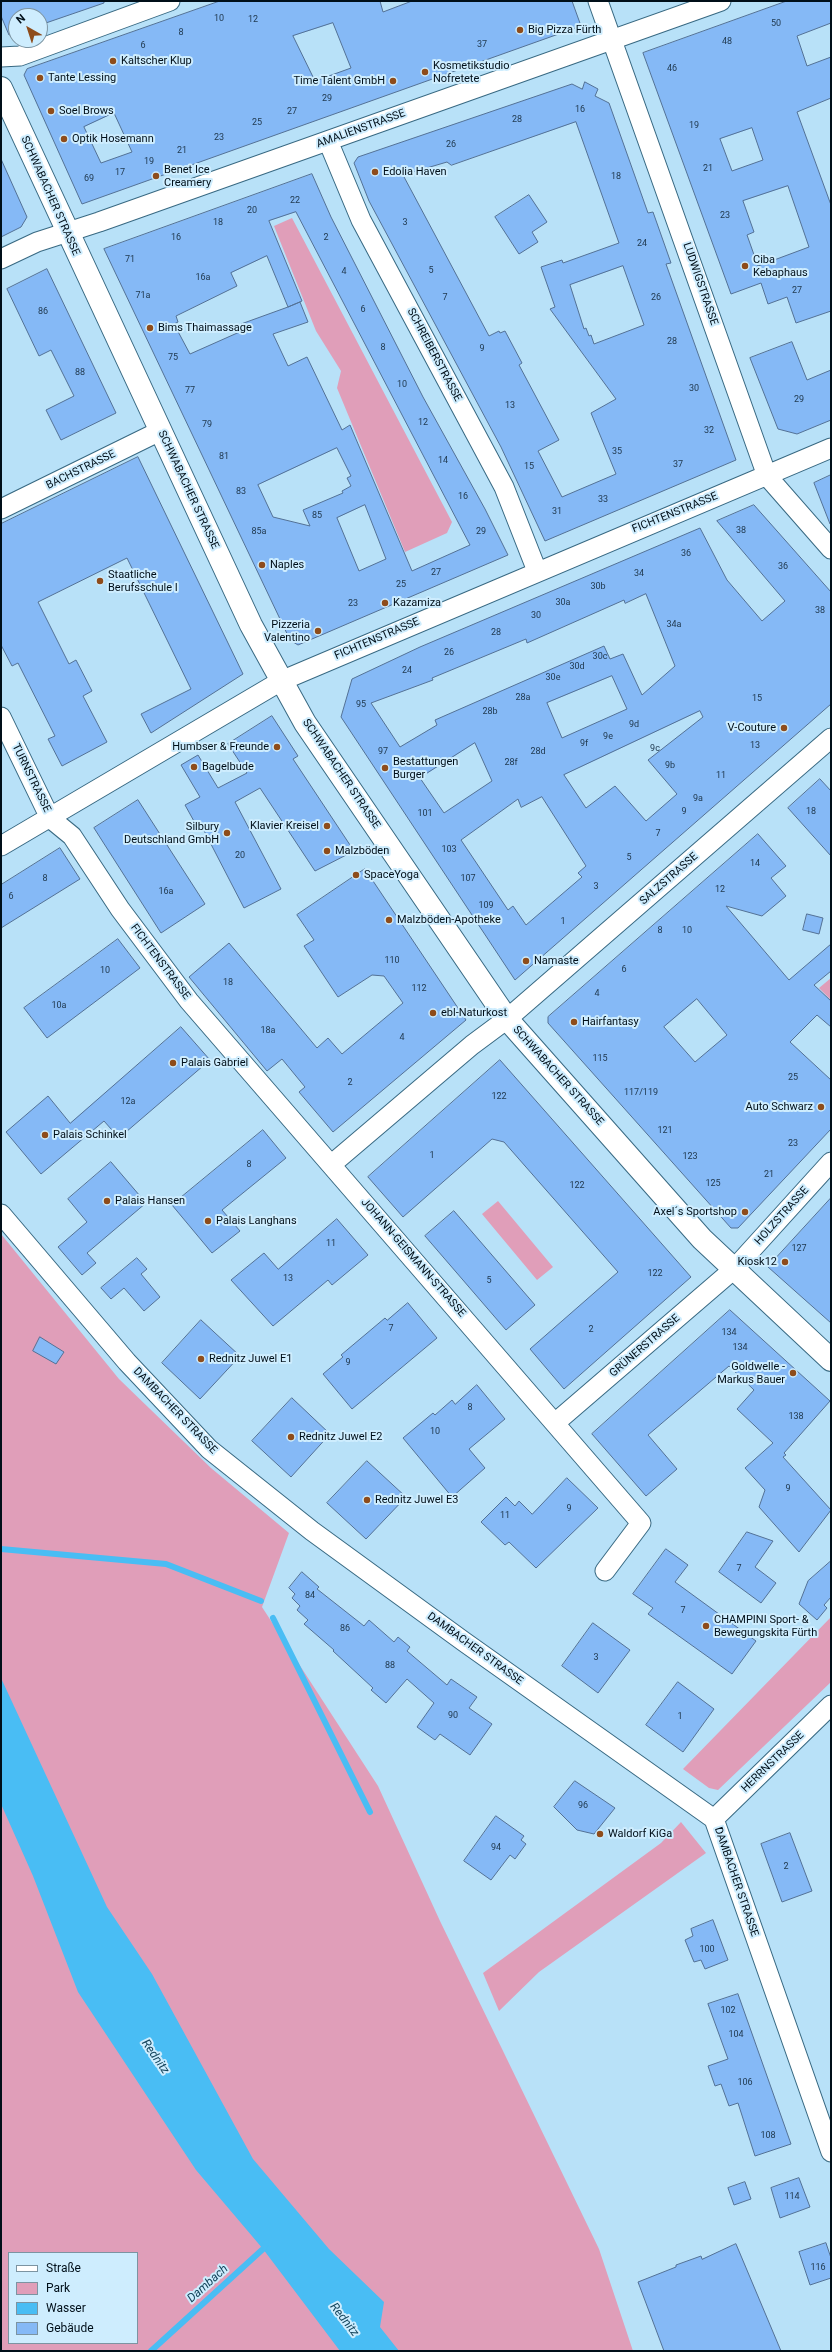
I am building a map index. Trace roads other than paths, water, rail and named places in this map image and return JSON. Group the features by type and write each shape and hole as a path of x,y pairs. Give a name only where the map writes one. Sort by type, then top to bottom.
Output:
{"main road":[{"name":"SCHWABACHER STRASSE","path":"1,88 251,625 281,681 306,723 507,1019 702,1239 831,1360"}],"street":[{"path":"1,57 20,56 170,1"},
{"name":"LUDWIGSTRASSE","path":"598,1 766,476 831,549"},
{"name":"AMALIENSTRASSE","path":"1,259 37,242 328,141 721,1"},
{"name":"SCHREIBERSTRASSE","path":"328,141 360,220 504,486 537,571"},
{"name":"BACHSTRASSE","path":"1,509 160,431"},
{"name":"FICHTENSTRASSE","path":"1,846 281,681 537,571 831,448"},
{"name":"TURNSTRASSE","path":"1,717 50,818"},
{"name":"SALZSTRASSE","path":"507,1019 831,738"},
{"name":"FICHTENSTRASSE","path":"50,818 72,836 120,909 189,1001 277,1102"},
{"path":"332,1164 472,1045 507,1019"},
{"name":"JOHANN-GEISMANN-STRASSE","path":"277,1102 555,1422"},
{"name":"HOLZSTRASSE","path":"734,1269 831,1162"},
{"name":"DAMBACHER STRASSE","path":"1,1214 127,1362 209,1449 312,1531 469,1646 714,1819 831,2152"},
{"name":"GRÜNERSTRASSE","path":"555,1422 734,1269"},
{"path":"555,1422 640,1523 605,1571"},
{"name":"HERRNSTRASSE","path":"714,1819 831,1705"}],"water":[{"name":"Rednitz","path":"1,1678 107,1907 152,1974 253,2159 329,2249 384,2302 380,2327 399,2351 340,2351 263,2249 196,2170 78,1992 33,1876 1,1804"}],"waterway":[{"path":"1,1549 166,1564 261,1601"},
{"path":"273,1618 370,1812"},
{"name":"Dambach","path":"151,2351 263,2249 266,2243"}],"place":[{"name":"Big Pizza Fürth","path":"520,30"},
{"name":"Kaltscher Klup","path":"113,61"},
{"name":"Kosmetikstudio Nofretete","path":"425,72"},
{"name":"Tante Lessing","path":"40,78"},
{"name":"Time Talent GmbH","path":"393,81"},
{"name":"Soel Brows","path":"51,111"},
{"name":"Optik Hosemann","path":"64,139"},
{"name":"Edolia Haven","path":"375,172"},
{"name":"Benet Ice Creamery","path":"156,176"},
{"name":"Ciba Kebaphaus","path":"745,266"},
{"name":"Bims Thaimassage","path":"150,328"},
{"name":"Naples","path":"262,565"},
{"name":"Staatliche Berufsschule I","path":"100,581"},
{"name":"Kazamiza","path":"385,603"},
{"name":"Pizzeria Valentino","path":"318,631"},
{"name":"V-Couture","path":"784,728"},
{"name":"Humbser & Freunde","path":"277,747"},
{"name":"Bagelbude","path":"194,767"},
{"name":"Bestattungen Burger","path":"385,768"},
{"name":"Klavier Kreisel","path":"327,826"},
{"name":"Silbury Deutschland GmbH","path":"227,833"},
{"name":"Malzböden","path":"327,851"},
{"name":"SpaceYoga","path":"356,875"},
{"name":"Malzböden-Apotheke","path":"389,920"},
{"name":"Namaste","path":"526,961"},
{"name":"ebl-Naturkost","path":"433,1013"},
{"name":"Hairfantasy","path":"574,1022"},
{"name":"Palais Gabriel","path":"173,1063"},
{"name":"Auto Schwarz","path":"821,1107"},
{"name":"Palais Schinkel","path":"45,1135"},
{"name":"Palais Hansen","path":"107,1201"},
{"name":"Axel´s Sportshop","path":"745,1212"},
{"name":"Palais Langhans","path":"208,1221"},
{"name":"Kiosk12","path":"785,1262"},
{"name":"Rednitz Juwel E1","path":"201,1359"},
{"name":"Goldwelle - Markus Bauer","path":"793,1373"},
{"name":"Rednitz Juwel E2","path":"291,1437"},
{"name":"Rednitz Juwel E3","path":"367,1500"},
{"name":"CHAMPINI Sport- & Bewegungskita Fürth","path":"706,1626"},
{"name":"Waldorf KiGa","path":"600,1834"}]}
